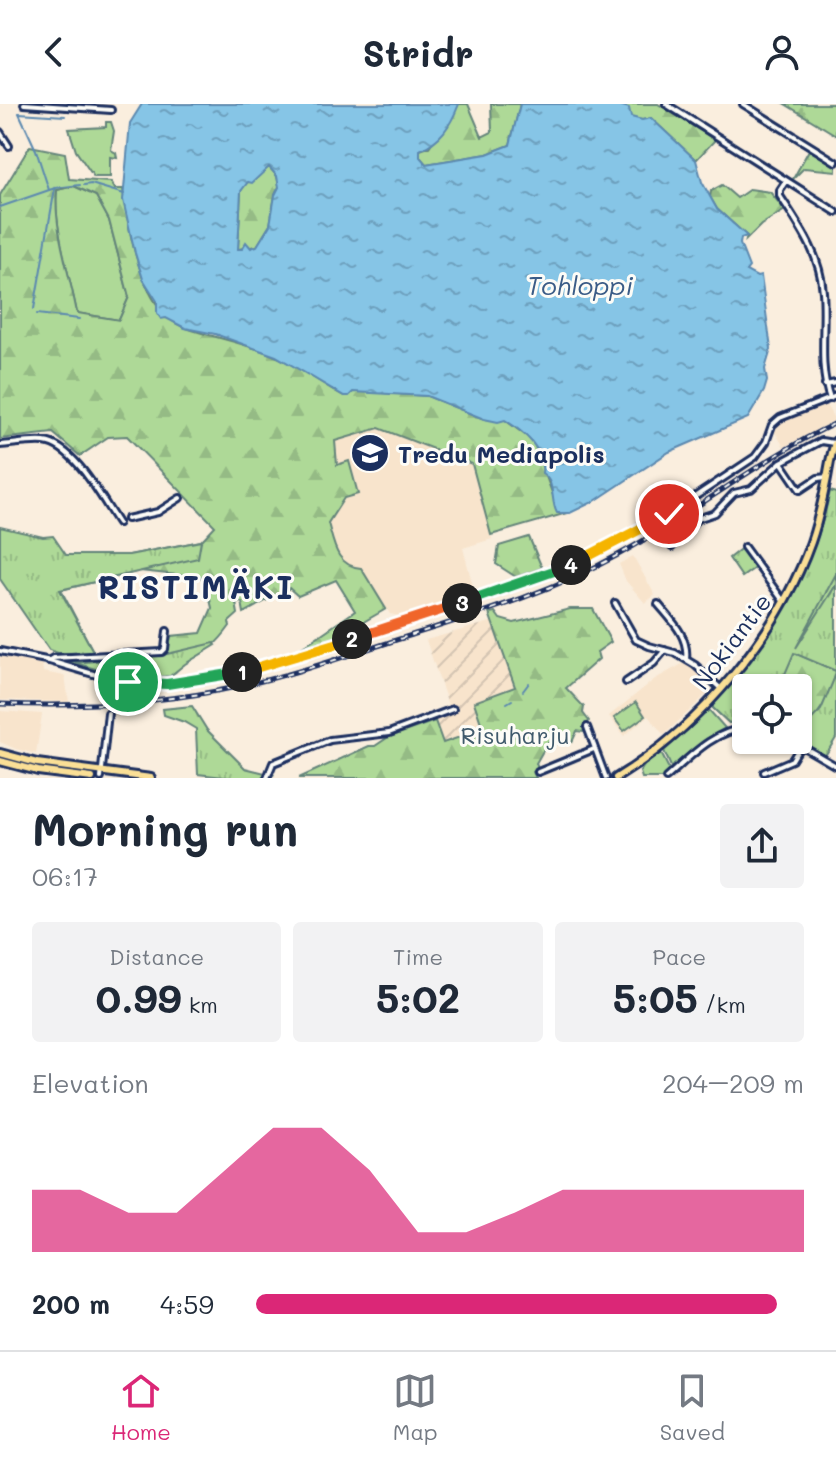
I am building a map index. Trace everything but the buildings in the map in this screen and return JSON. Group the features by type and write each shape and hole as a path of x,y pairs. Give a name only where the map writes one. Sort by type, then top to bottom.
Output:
{"main road":[{"name":"Nokiantie","path":"616,778 632,772 720,688 755,646 784,602 811,543 835,442"},
{"path":"0,753 30,762 101,775 151,778"},
{"path":"0,761 38,771 92,778"}],"street":[{"path":"24,104 111,110"},
{"path":"666,104 836,212"},
{"path":"743,104 836,162"},
{"path":"0,132 9,146"},
{"path":"786,181 780,196 812,248 822,283 825,385 830,399"},
{"path":"825,385 836,383"},
{"path":"0,651 132,683 158,685 273,664 568,566 660,519 755,457 766,442 772,425 780,418 836,396"},
{"path":"672,547 697,519 715,513 734,493 751,489 781,462 821,441 835,442"},
{"path":"0,445 44,442 60,447 76,462 118,523"},
{"path":"781,462 800,490 818,478 827,477"},
{"path":"127,519 158,512 180,498"},
{"path":"744,547 784,602"},
{"path":"615,603 636,640 686,659 720,688"},
{"path":"658,604 679,630 687,650 686,659"},
{"path":"48,661 53,658 162,652 167,631"},
{"path":"626,682 654,663 665,650"},
{"path":"267,778 273,763 330,740 389,733 453,709"},
{"path":"101,775 108,713"},
{"path":"587,727 606,778"},
{"path":"668,777 715,737 732,730"},
{"path":"538,772 594,749"},
{"path":"812,752 836,766"},
{"path":"764,772 792,760 796,754"}],"shaded area":[{"path":"826,405 835,420 784,447 770,424"},
{"path":"378,428 472,464 492,539 463,548 473,586 452,592 442,603 398,616 390,614 361,569 304,568 282,502 300,433"},
{"path":"633,556 655,595 645,603 626,581 619,564"},
{"path":"494,621 516,687 483,729 442,743 432,712 448,705 426,640"},
{"path":"0,655 42,663 43,672 65,676 69,702 0,700"},
{"path":"684,663 695,670 710,691 664,735 648,716 624,736 609,716 655,679"},
{"path":"0,711 42,714 36,754 0,742"}],"green space":[{"path":"459,104 468,104 482,137 492,132 491,104 520,104 510,145 487,154 426,164 420,157 420,150 429,147"},
{"path":"616,104 658,104 715,140 696,160 651,118 631,118 624,108"},
{"path":"785,104 836,104 836,135"},
{"path":"106,122 111,122 114,131 111,150 117,158 110,157 110,177 94,177 76,151 69,129 106,127"},
{"path":"30,146 65,153 69,179 111,182 115,189 123,189 140,268 158,306 171,320 186,328 275,356 344,396 367,392 427,396 484,419 505,420 533,441 555,501 567,513 491,535 472,464 379,428 335,441 337,465 349,461 358,494 344,498 328,523 332,539 337,553 346,563 361,568 386,609 337,637 301,648 355,611 336,580 298,596 289,588 244,613 242,602 236,603 238,614 215,643 173,674 161,678 120,677 67,662 167,654 171,636 201,633 212,608 205,578 140,571 61,590 94,653 58,653 49,608 57,547 66,555 129,555 201,541 215,526 127,436 108,437 80,456 53,433 0,439 0,195","holes":["74,186 96,196 109,220 129,297 119,320 77,313 60,235 57,190"]},
{"path":"809,150 836,166 836,171 804,168 793,179"},
{"path":"269,167 277,176 279,187 270,225 257,246 238,249 241,191 245,184"},
{"path":"722,185 737,198 750,189 770,192 785,210 761,225 746,240 747,236 717,209 710,197 711,191"},
{"path":"74,186 96,196 109,220 129,297 119,320 77,313 56,204 57,190"},
{"path":"830,491 836,493 836,585 795,653 836,671 823,706 812,719 812,674 737,674 771,631 801,580"},
{"path":"830,491 836,493 836,574 796,648 836,585 836,671 794,653 785,674 737,674 786,605 812,552"},
{"path":"0,527 43,537 53,536 66,555 129,555 201,541 198,558 60,590 94,653 58,653 49,650 0,579"},
{"path":"529,537 542,568 516,577 496,564 499,546"},
{"path":"743,547 756,567 742,577 729,558"},
{"name":"Risuharju","path":"570,609 593,609 611,642 597,652 599,659 566,688 584,707 583,713 589,721 583,732 577,731 572,742 562,739 560,744 548,742 536,763 538,769 533,772 536,778 299,778 387,738 435,721 443,743 483,729 474,702 515,687 489,613 495,612 500,619 514,623"},
{"path":"216,645 170,676 146,678 113,674 75,663 167,654"},
{"path":"836,674 836,738 825,756 812,749 812,719 821,710"},
{"path":"732,681 732,722 729,723 713,708"},
{"path":"732,681 732,722 729,723 713,708"},
{"path":"636,702 645,716 624,731 614,718"},
{"path":"192,706 207,730 245,768 273,775 269,778 232,778 198,774 196,729 164,715 163,709"},
{"path":"709,710 725,728 708,738 672,769 664,751"},
{"path":"661,753 670,771 662,778 642,778 640,772 645,764"}],"water":[{"name":"Tohloppi","path":"142,104 459,104 444,132 420,150 420,157 426,164 487,154 510,145 520,104 616,104 629,108 631,117 642,120 651,118 696,160 702,182 717,209 747,236 741,238 740,244 749,267 746,271 761,276 771,349 765,369 767,381 764,391 748,418 669,452 595,501 570,513 557,513 537,449 505,420 484,419 427,396 353,392 344,396 276,356 215,334 185,328 166,318 161,319 157,313 157,301 143,279 123,200 130,123","holes":["269,167 277,176 279,187 270,225 257,246 251,248 246,242 242,249 238,249 241,191"]}],"waterway":[{"path":"49,190 36,150 19,113 65,116"},
{"path":"84,185 91,184 124,194"},
{"path":"0,207 55,188 80,185"},
{"path":"34,309 55,188"},
{"path":"37,314 79,319"},
{"path":"523,691 529,683"},
{"path":"507,703 512,700"}],"railway":[{"path":"0,704 121,703 211,692 307,669 467,617 544,590 594,568 673,522 780,453 836,423"}],"place":[{"name":"Tredu Mediapolis","path":"370,453"}],"district":[{"name":"RISTIMÄKI","path":"196,586"}],"route":[{"path":"128,682 148,685 176,683 273,664 539,578 618,542 669,514"}]}
